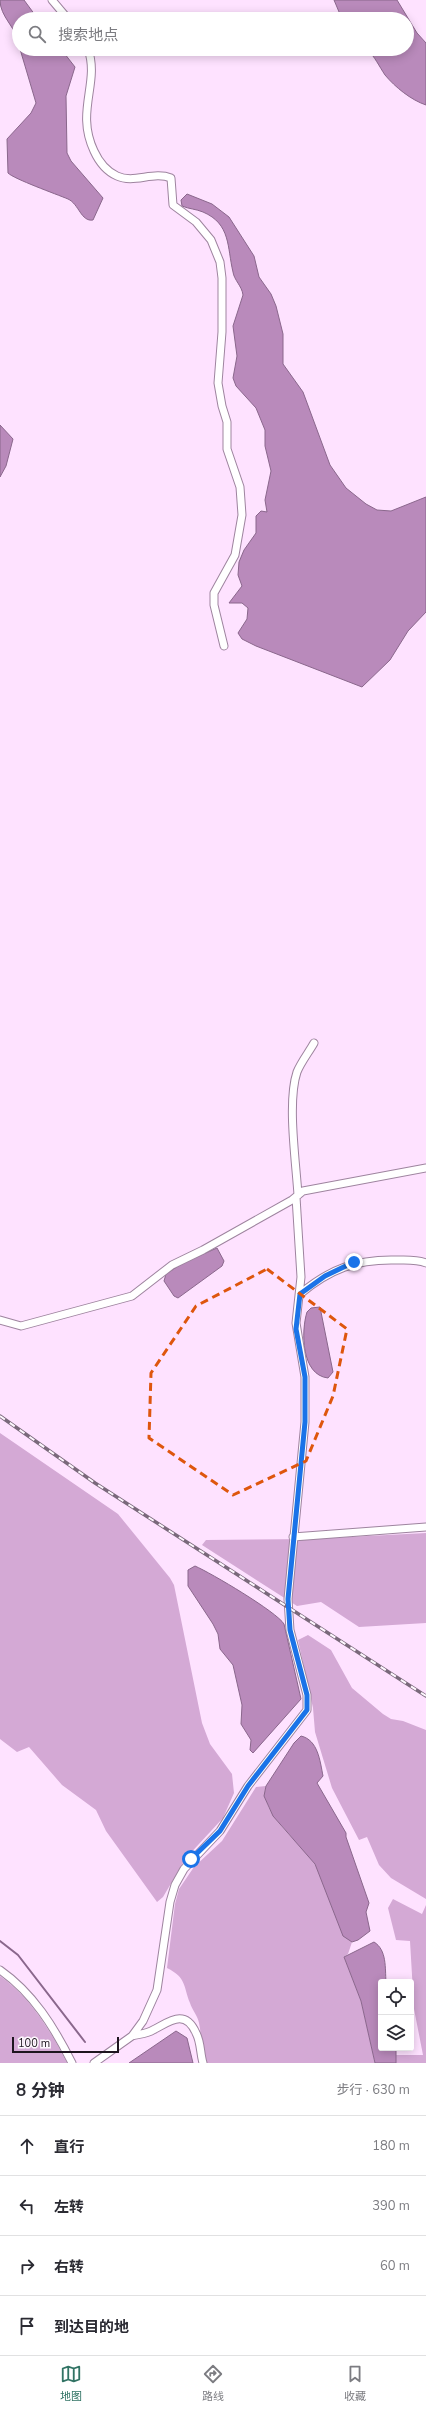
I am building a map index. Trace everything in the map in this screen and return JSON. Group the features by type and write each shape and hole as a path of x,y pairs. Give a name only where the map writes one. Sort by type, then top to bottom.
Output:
{"street":[{"path":"52,0 62,12"},
{"path":"89,56 92,69 85,113 86,127 98,159 110,172 125,179 158,176 171,178 173,205 205,231 214,245 220,262 222,278 222,318 218,383 222,406 227,422 227,449 240,487 242,515 235,554 214,593 214,605 224,646"},
{"path":"94,2063 132,2036 143,2022 157,1990 170,1902 175,1884 187,1864 220,1831 248,1786 307,1710 307,1695 289,1625 288,1599 292,1537 305,1422 305,1377 296,1329 300,1294 297,1196 292,1118 296,1080 299,1068 314,1043"},
{"path":"0,1320 21,1326 132,1296 172,1265 203,1250 308,1189 426,1168"},
{"path":"300,1294 325,1276 354,1262 389,1260 426,1263"},
{"path":"292,1537 426,1527"},
{"path":"0,1970 21,1986 38,2007 72,2063"},
{"path":"132,2036 152,2031 172,2018 181,2019 189,2024 196,2033 203,2063"}],"highlighted area":[{"path":"267,1269 347,1329 333,1396 306,1461 233,1495 149,1438 151,1373 196,1306"}],"shaded area":[{"path":"0,0 24,0 33,12 12,12 12,28 5,17"},
{"path":"334,0 397,0 404,12 339,12"},
{"path":"414,28 426,43 426,105 404,93 394,84 385,75 373,56 414,56"},
{"path":"22,56 66,56 75,67 66,96 67,153 71,161 103,198 93,220 89,220 83,216 72,201 26,183 8,173 7,139 31,113 36,103"},
{"path":"187,194 212,204 229,217 254,256 259,277 271,294 276,306 283,334 283,364 303,392 330,465 346,488 366,504 377,510 391,511 426,497 426,612 408,631 390,660 362,687 256,646 242,639 238,633 247,619 248,608 242,603 229,603 242,586 238,575 239,562 244,550 256,533 256,516 261,511 267,512 265,500 271,471 265,446 265,430 256,408 236,386 233,378 237,356 233,326 243,295 234,275 226,237 219,223 212,217 203,212 182,206 181,200"},
{"path":"0,425 13,439 6,466 0,477"},
{"path":"217,1248 224,1261 222,1266 178,1298 174,1296 164,1281 166,1274 183,1263"},
{"path":"320,1307 333,1372 328,1378 319,1375 312,1369 305,1351 304,1330 307,1312 311,1308"},
{"path":"0,1433 118,1514 174,1585 202,1723 210,1744 232,1774 234,1793 223,1818 186,1858 163,1897 157,1902 106,1831 96,1810 62,1785 29,1747 17,1752 0,1739"},
{"path":"426,1533 426,1623 359,1627 321,1602 297,1606 202,1545 206,1540 310,1539"},
{"path":"195,1566 215,1576 257,1602 279,1618 284,1624 301,1699 253,1753 250,1750 251,1740 241,1724 242,1705 233,1665 220,1649 218,1634 213,1624 188,1586 188,1570"},
{"path":"308,1635 331,1650 352,1688 383,1714 391,1719 403,1721 426,1730 426,1899 391,1878 379,1865 367,1837 359,1840 332,1788 315,1732 313,1708 298,1640"},
{"path":"301,1736 307,1738 315,1746 323,1776 317,1783 346,1833 346,1837 369,1903 366,1912 370,1931 358,1940 352,1942 343,1936 315,1864 273,1816 264,1796 266,1786 294,1743"},
{"path":"266,1786 265,1796 274,1817 314,1863 336,1918 347,1937 352,1942 348,1954 344,1957 361,2001 375,2063 207,2063 202,2048 198,2020 191,2006 183,1983 178,1975 167,1968 175,1904 179,1889 194,1867 222,1841 256,1787"},
{"path":"393,1899 422,1914 426,1905 426,2063 396,2063 396,2055 423,2055 414,2009 414,1979 412,1979 410,1941 396,1940 388,1908"},
{"path":"374,1942 378,1945 383,1954 386,1979 378,1979 378,2051 396,2051 396,2063 375,2063 361,2001 344,1957"},
{"path":"0,1976 11,1984 30,2004 54,2038 67,2063 0,2063"},
{"path":"176,2031 187,2038 193,2063 129,2063"}],"waterway":[{"path":"0,1941 18,1955 85,2042"}],"railway":[{"path":"0,1416 95,1483 426,1696"}],"route":[{"path":"191,1859 220,1831 248,1786 307,1710 307,1695 290,1630 288,1599 291,1547 305,1422 305,1377 299,1350 296,1323 300,1294 325,1276 354,1262"}]}
